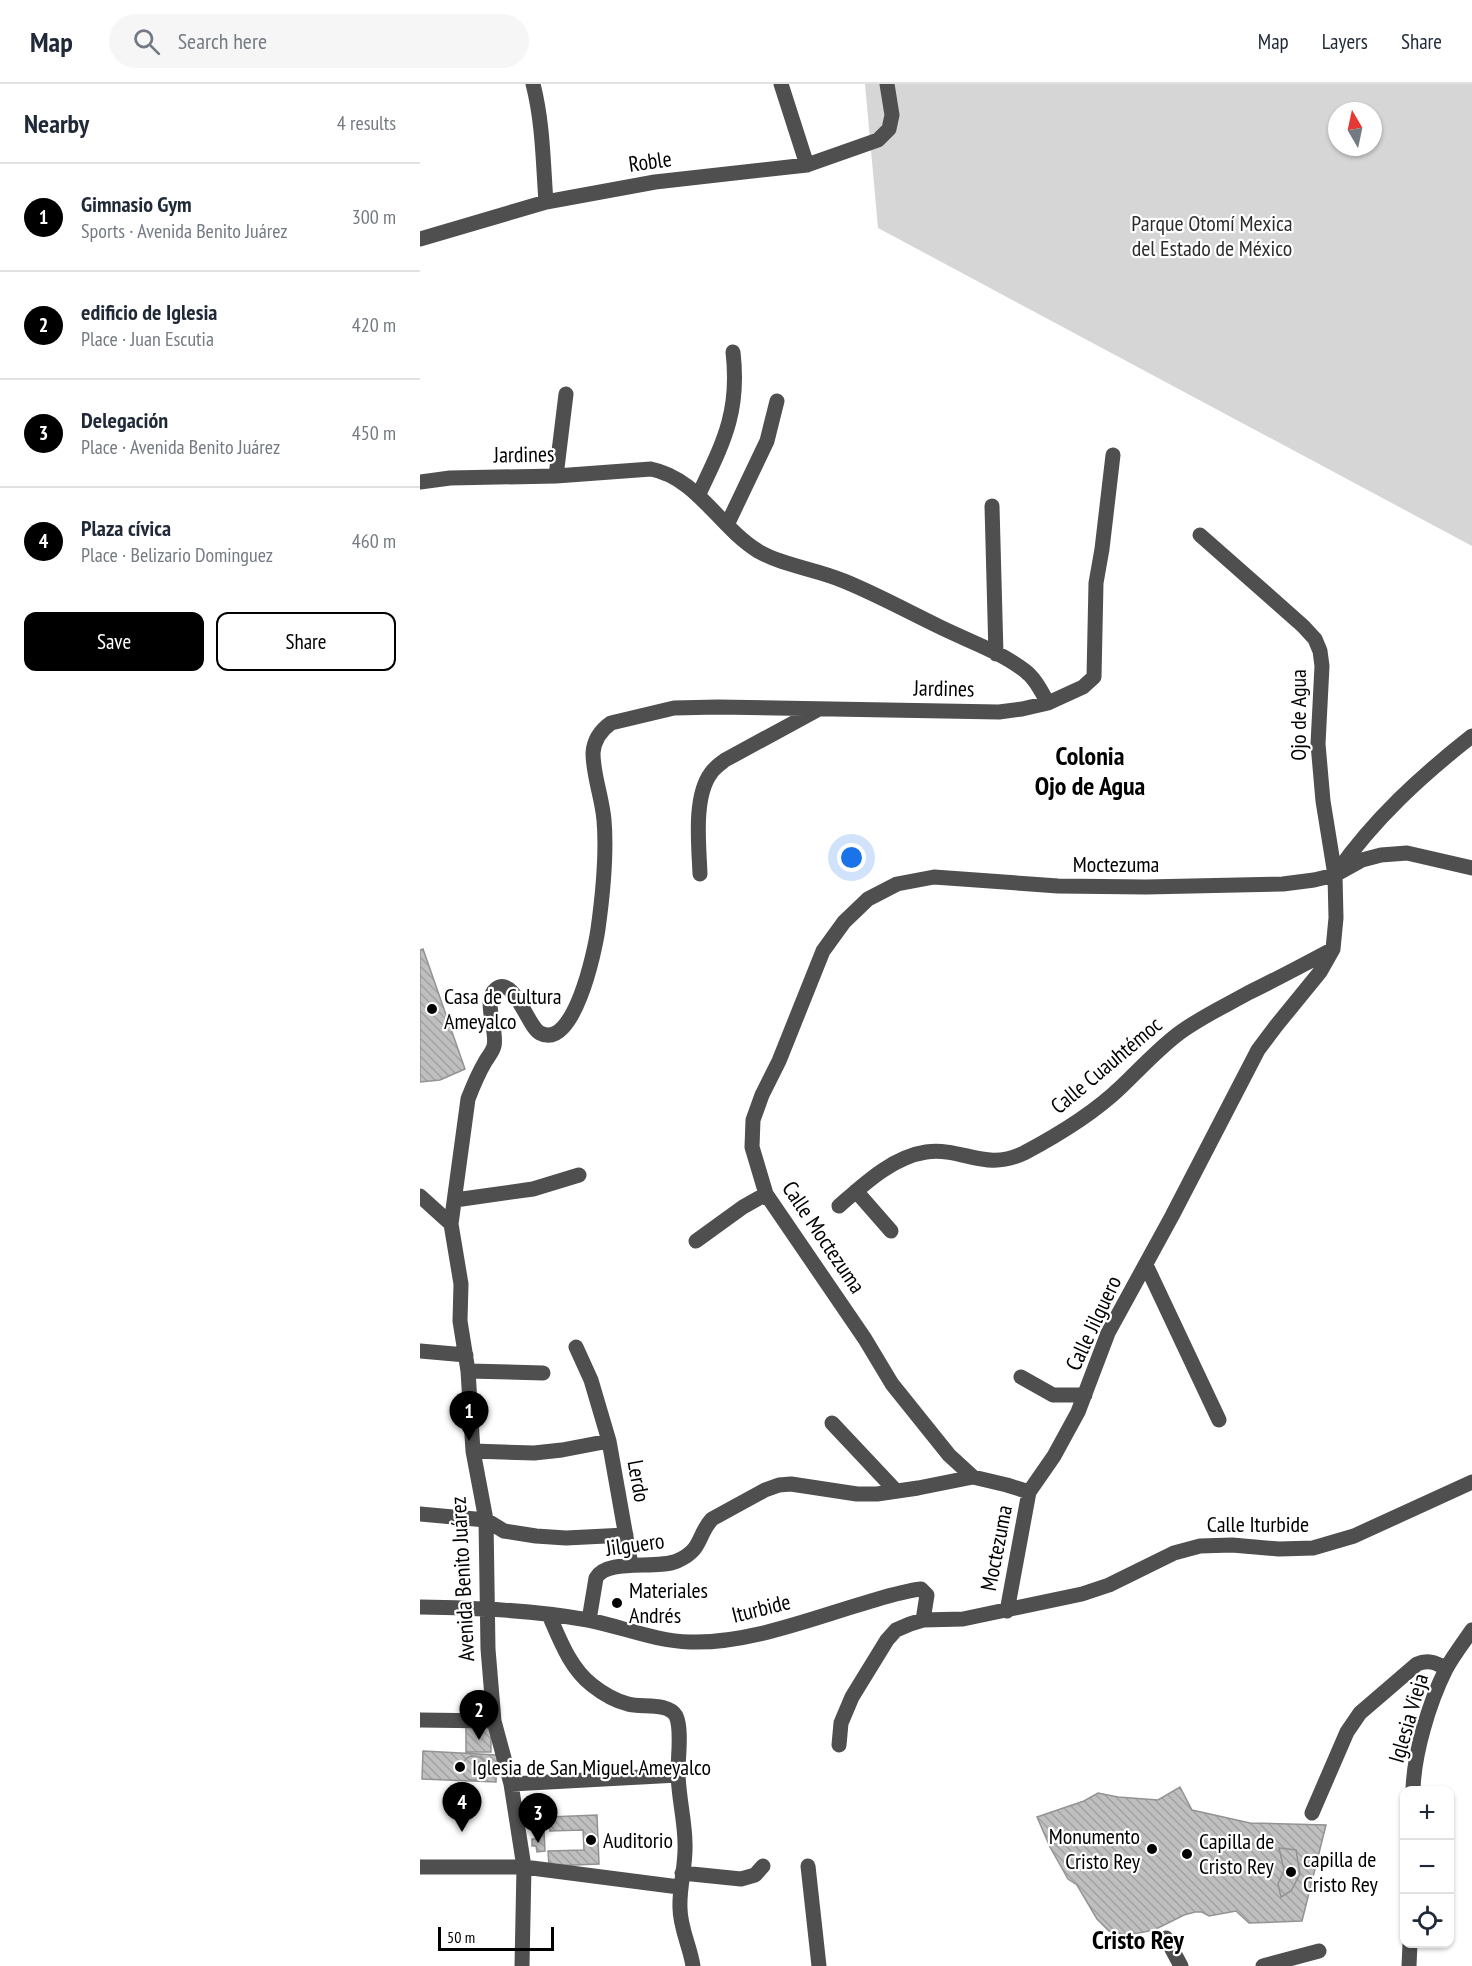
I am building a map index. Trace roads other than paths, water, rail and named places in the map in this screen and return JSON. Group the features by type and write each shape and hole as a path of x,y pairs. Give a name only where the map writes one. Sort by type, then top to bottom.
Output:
{"street":[{"path":"533,84 542,136 546,202"},
{"path":"782,84 807,165"},
{"name":"Roble","path":"420,239 546,202 654,182 807,165 878,140 889,129 892,115 887,84"},
{"path":"698,496 722,445 733,412 736,375 733,352"},
{"path":"556,476 566,394"},
{"path":"728,525 767,441 777,401"},
{"path":"1048,703 1083,687 1094,677 1096,583 1113,455"},
{"name":"Jardines","path":"420,482 450,478 556,476 651,470 667,472 684,483 741,538 759,551 780,561 810,568 845,581 996,654 1024,670 1033,679 1048,703 999,712 718,706 674,708 611,723 602,729 595,741 593,752 604,818 605,848 598,930 582,995 568,1023 559,1032 548,1035 539,1032 531,1024 514,994 507,988 499,987 493,991 490,1000 494,1046"},
{"path":"992,506 996,654"},
{"name":"Ojo de Agua","path":"1200,535 1303,626 1315,639 1320,651 1322,666 1318,744 1323,801 1335,875"},
{"path":"700,874 701,798 706,780 712,771 725,760 822,708"},
{"path":"1335,875 1358,843 1390,808 1440,760 1472,736"},
{"path":"1335,875 1362,860 1381,855 1407,854 1472,868"},
{"name":"Moctezuma","path":"897,884 934,877 1058,886 1146,887 1283,884 1335,875"},
{"name":"Calle Jilguero","path":"1029,1492 1054,1456 1078,1412 1108,1333 1258,1050 1320,972 1333,949 1336,918 1335,875"},
{"name":"Calle Moctezuma","path":"897,884 868,899 844,922 823,951 779,1061 762,1095 753,1120 752,1147 766,1194 865,1338 892,1384 942,1446 973,1477"},
{"name":"Calle Cuauhtémoc","path":"838,1206 889,1166 911,1155 949,1152 993,1161 1007,1160 1023,1154 1070,1127 1120,1088 1153,1054 1180,1033 1218,1009 1333,949"},
{"name":"Avenida Benito Juárez","path":"494,1046 468,1099 451,1224 461,1284 460,1321 468,1371 473,1451 486,1520 487,1608 494,1721 511,1784 524,1868 522,1966"},
{"path":"455,1200 533,1189 579,1175"},
{"path":"856,1191 891,1232"},
{"path":"696,1241 743,1207 766,1194"},
{"path":"420,1196 451,1224"},
{"path":"1146,1265 1219,1420"},
{"name":"Lerdo","path":"576,1347 591,1380 609,1441 631,1565"},
{"path":"420,1351 466,1355"},
{"path":"468,1371 543,1372"},
{"path":"1022,1377 1053,1395 1085,1395"},
{"path":"832,1423 896,1491 973,1477 1029,1492"},
{"path":"473,1451 534,1453 609,1441"},
{"name":"Calle Iturbide","path":"1007,1611 1082,1594 1109,1585 1174,1553 1200,1546 1313,1548 1354,1536 1472,1482"},
{"name":"Jilguero","path":"589,1620 596,1578 604,1569 631,1565 663,1565 678,1561 693,1552 707,1524 719,1514 779,1485 791,1484 857,1494 896,1491"},
{"name":"Moctezuma","path":"1007,1611 1029,1492"},
{"path":"420,1514 486,1520 504,1531 536,1536 566,1538 626,1535"},
{"name":"Iturbide","path":"420,1607 487,1608 589,1620 660,1639 692,1642 736,1638 768,1631 885,1597 921,1589 927,1595 923,1620"},
{"path":"839,1745 841,1723 852,1697 887,1640 896,1630 923,1620 963,1619 1007,1611"},
{"path":"549,1615 564,1650 581,1676 593,1686 612,1698 629,1704 670,1710 676,1716 678,1775 686,1846 681,1880 682,1928 693,1966"},
{"name":"Iglesia Vieja","path":"1414,1786 1422,1737 1446,1668 1472,1630"},
{"path":"1312,1813 1347,1732 1360,1713 1417,1664 1424,1661 1446,1668"},
{"path":"420,1720 494,1721"},
{"path":"511,1784 678,1775"},
{"path":"420,1867 524,1868 681,1880 741,1879 755,1875 763,1866"},
{"path":"808,1866 819,1966"},
{"path":"1166,1938 1180,1966"},
{"path":"1409,1966 1410,1948"},
{"path":"1263,1966 1319,1951"}],"place":[{"name":"Casa de Cultura Ameyalco","path":"432,1009"},
{"name":"Gimnasio Gym","path":"469,1441"},
{"name":"Materiales Andrés","path":"617,1603"},
{"name":"edificio de Iglesia","path":"479,1740"},
{"name":"Iglesia de San Miguel Ameyalco","path":"460,1767"},
{"name":"Plaza cívica","path":"462,1832"},
{"name":"Auditorio","path":"591,1840"},
{"name":"Delegación","path":"538,1843"},
{"name":"Monumento Cristo Rey","path":"1152,1849"},
{"name":"Capilla de Cristo Rey","path":"1187,1854"},
{"name":"capilla de Cristo Rey","path":"1291,1872"}],"district":[{"name":"Colonia Ojo de Agua","path":"1090,771"},
{"name":"Cristo Rey","path":"1138,1940"}],"park label":[{"name":"Parque Otomí Mexica del Estado de México","path":"1212,236"}]}
